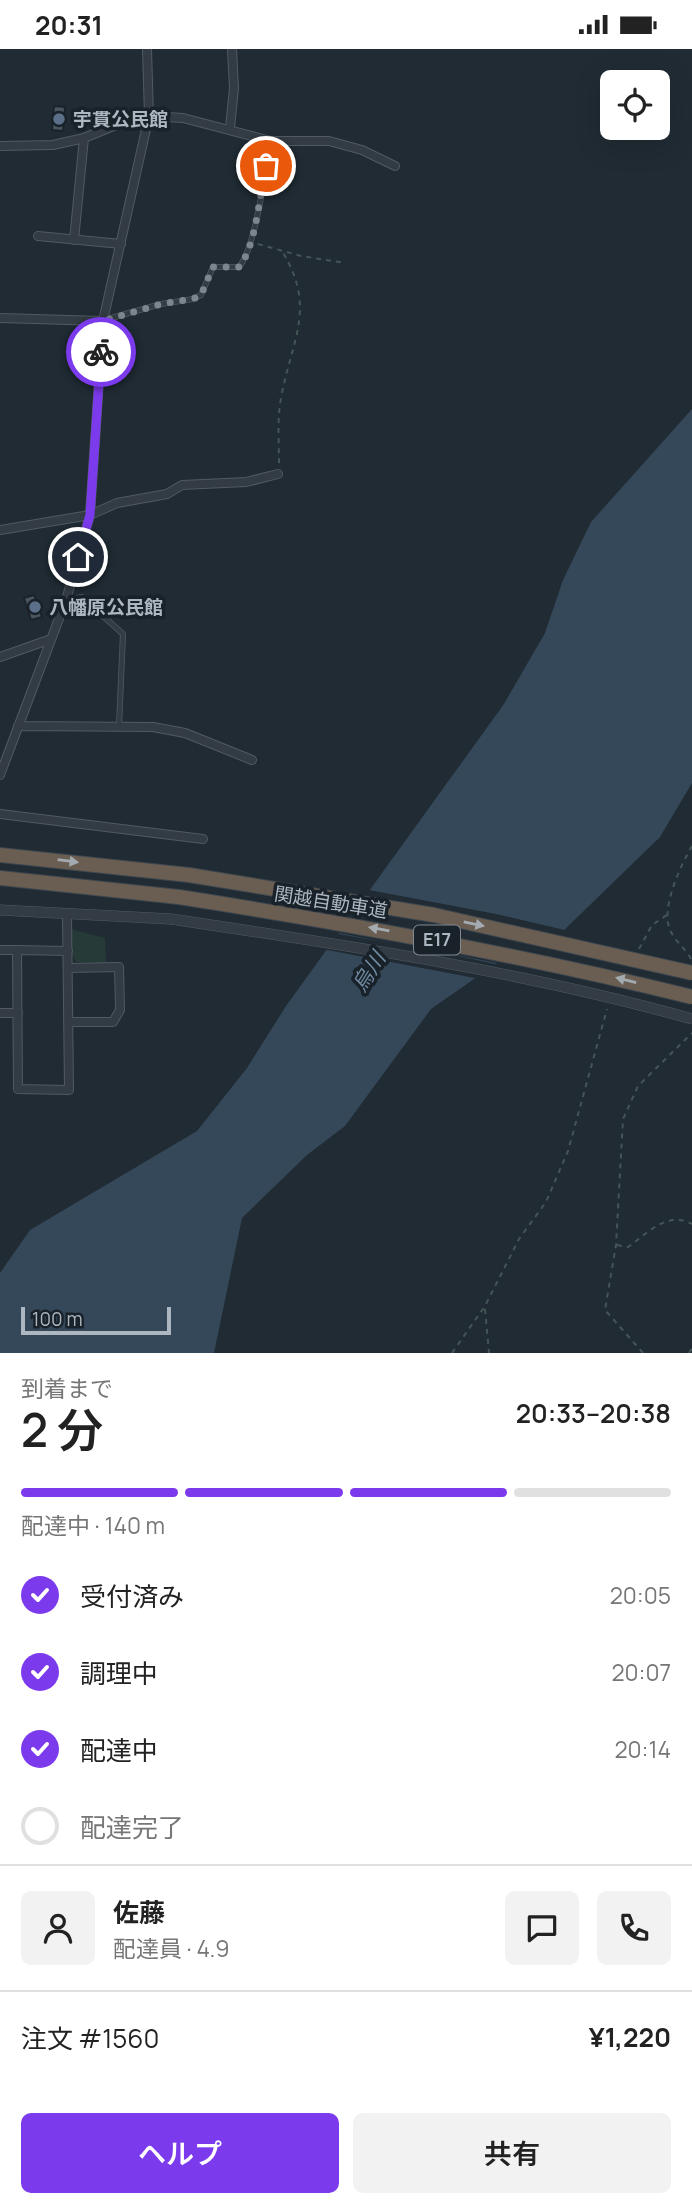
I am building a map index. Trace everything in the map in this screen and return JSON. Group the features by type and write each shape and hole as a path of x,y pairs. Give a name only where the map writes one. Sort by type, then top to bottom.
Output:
{"highway":[{"name":"関越自動車道","path":"0,855 189,875 434,915 692,973"},
{"name":"関越自動車道","path":"0,878 179,897 424,937 531,958 692,996"}],"street":[{"path":"0,775 66,600 90,515 103,321 149,116 147,49"},
{"path":"230,128 232,49"},
{"path":"0,146 53,145 85,138 128,120 149,116 183,118 230,128 271,141 329,141 362,151 396,166"},
{"path":"74,240 85,138"},
{"path":"38,236 121,244"},
{"path":"0,317 103,321"},
{"path":"0,530 90,515 117,503 167,493 183,485 246,482 278,474"},
{"path":"0,656 51,639"},
{"path":"18,726 119,726 185,733 252,760"},
{"path":"0,814 202,839"},
{"path":"0,910 171,919 336,943 470,968 692,1019"},
{"path":"17,950 18,1089 69,1090 67,915"},
{"path":"0,950 68,951"},
{"path":"68,968 119,967 120,1010 113,1022 68,1022"},
{"path":"0,1013 18,1013"}],"lane":[{"path":"103,321 161,304 193,299 201,295 213,267 239,267 245,259 250,242 271,141"},
{"path":"66,600 82,597 124,634 119,726"}],"path":[{"path":"250,242 345,263"},
{"path":"278,474 281,397 302,312 299,287 282,251"},
{"path":"691,966 691,957 669,930 675,881 692,846"},
{"path":"639,949 652,925 670,913"},
{"path":"452,1353 485,1306 519,1239 547,1202 568,1151 607,1007"},
{"path":"643,1353 605,1310 616,1245 623,1119 638,1086 692,1033"},
{"path":"616,1245 628,1247 666,1220 679,1218 692,1224"},
{"path":"485,1306 489,1353"},
{"path":"689,1353 692,1348"}],"green space":[{"path":"71,929 105,938 106,963 76,962 72,955"}],"water":[{"name":"烏川","path":"692,409 692,783 660,837 559,935 497,963 431,1009 345,1126 307,1155 242,1218 214,1353 0,1353 0,1273 30,1230 197,1131 247,1068 286,1006 504,704 545,633 563,580 591,522"}],"pier":[{"path":"364,889 569,931 561,938 502,964 421,948 500,965 480,979 322,949 333,933 395,944 334,932"}],"building":[{"name":"宇貫公民館","path":"54,106 65,107 63,131 52,130"},
{"name":"八幡原公民館","path":"34,595 42,617 31,620 24,598"}],"way so far":[{"path":"101,352 103,321 124,313 193,299 201,295 213,267 239,267 245,259 250,242 266,166"}],"place":[{"name":"宇貫公民館","path":"59,119"},
{"name":"八幡原公民館","path":"35,607"}],"route":[{"path":"78,557 90,515 101,352"}]}
